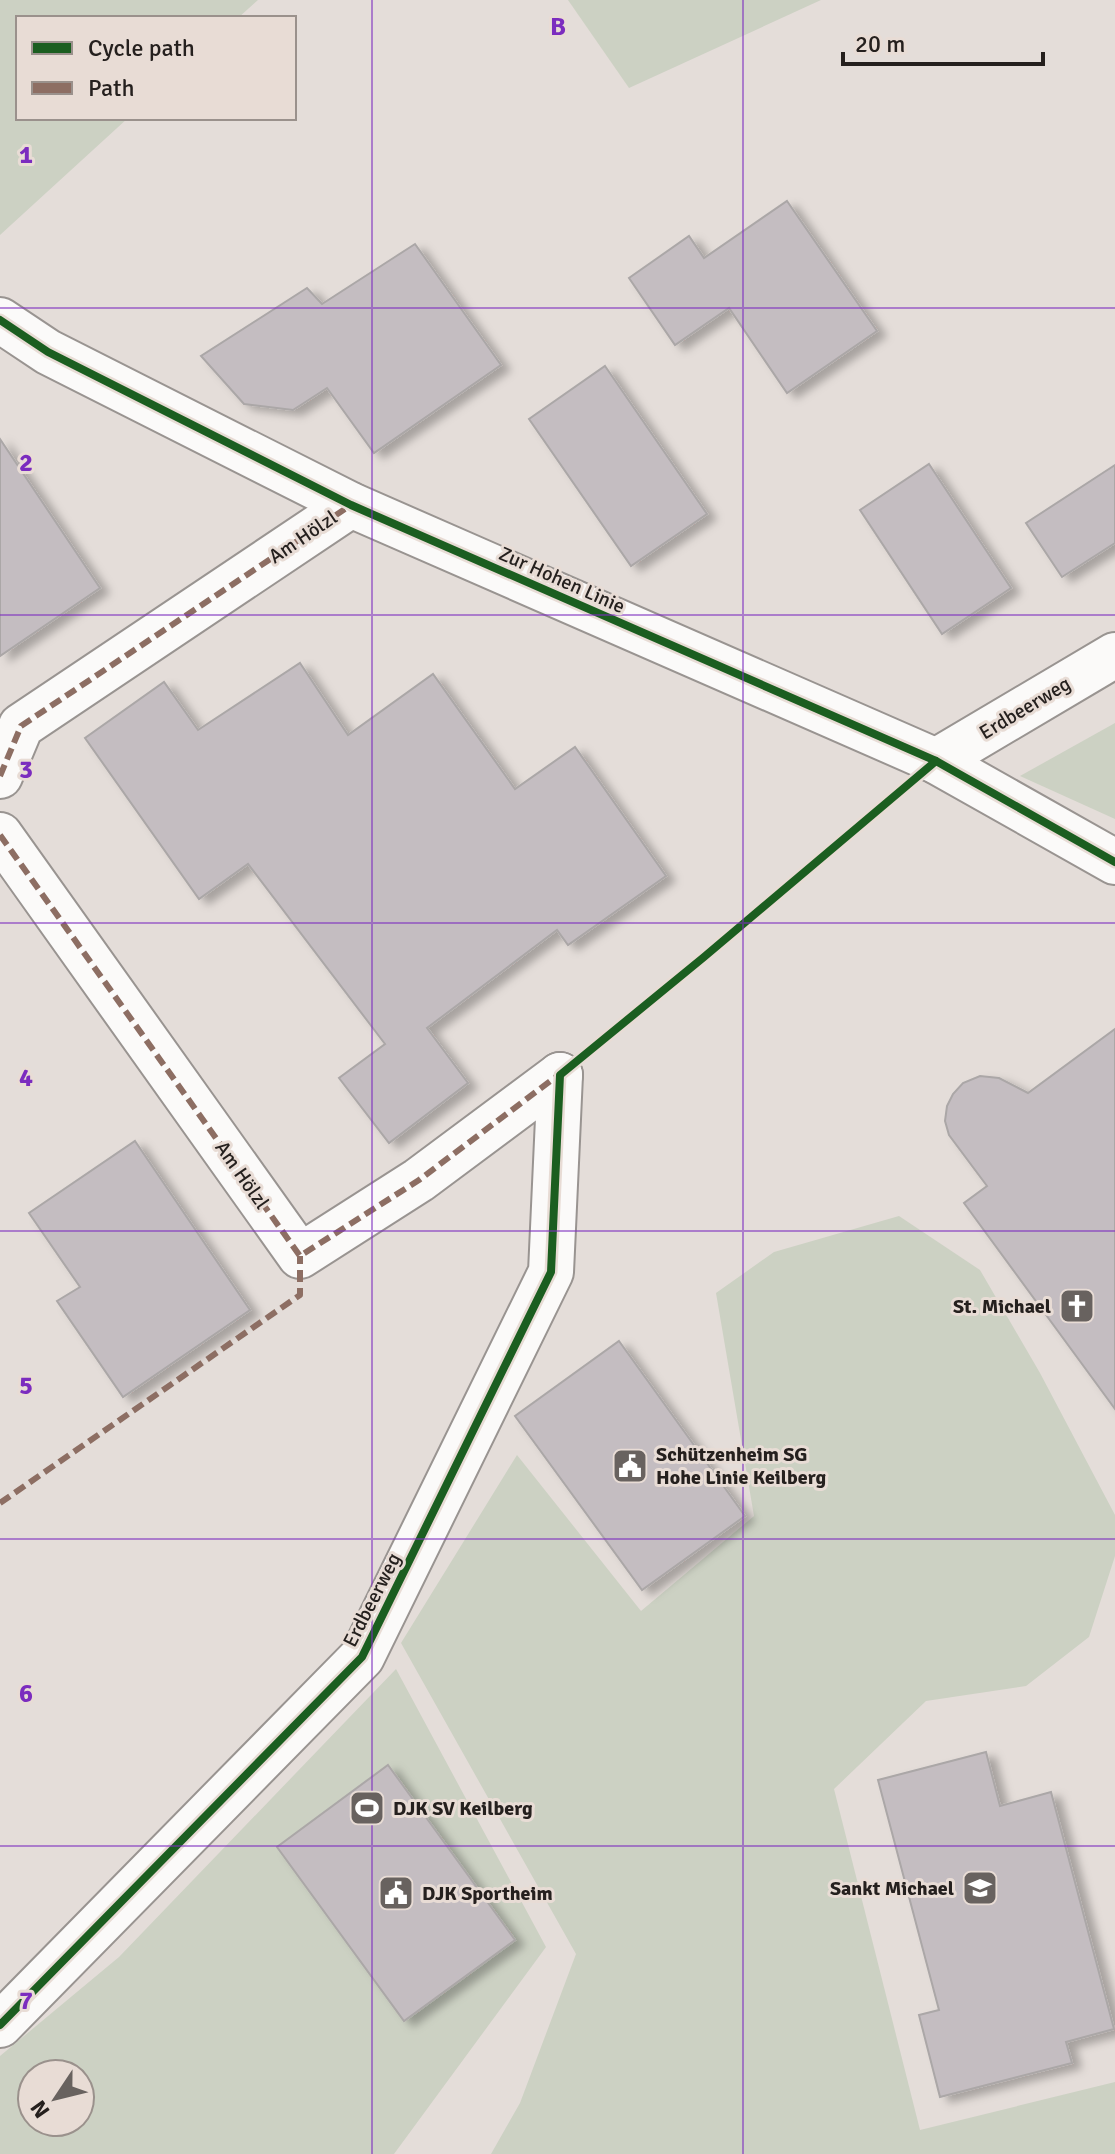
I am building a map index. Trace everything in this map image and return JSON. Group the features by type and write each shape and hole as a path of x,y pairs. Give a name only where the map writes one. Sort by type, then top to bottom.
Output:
{"street":[{"name":"Zur Hohen Linie","path":"0,320 48,352 351,505 936,761 1115,862"},
{"name":"Am Hölzl","path":"0,776 21,726 351,505"},
{"name":"Erdbeerweg","path":"936,761 1115,655"},
{"name":"Am Hölzl","path":"0,835 300,1256 419,1180 560,1075"},
{"name":"Erdbeerweg","path":"0,2025 362,1657 551,1272 560,1075"}],"shaded area":[{"path":"0,0 258,0 240,16 16,16 16,120 126,120 0,235"},
{"path":"568,0 821,0 629,88"},
{"path":"1115,723 1115,819 1020,776"},
{"path":"899,1216 980,1270 1040,1373 1115,1515 1115,1556 1089,1637 1026,1686 926,1701 834,1789 920,2130 1115,2082 1115,2154 491,2154 520,2103 576,1954 401,1643 517,1455 641,1611 754,1516 716,1293 774,1252"},
{"name":"DJK SV Keilberg","path":"396,1669 546,1947 394,2154 0,2154 0,2056 119,1957"}],"building":[{"path":"787,201 877,331 787,393 729,308 675,345 629,278 689,236 704,258"},
{"path":"415,244 501,365 374,453 327,388 293,410 244,404 201,356 307,288 322,304"},
{"path":"605,366 707,514 631,566 529,419"},
{"path":"0,439 100,588 0,656"},
{"path":"929,464 1011,588 942,634 860,510"},
{"path":"1115,465 1115,543 1062,577 1026,523"},
{"path":"300,663 348,735 433,674 515,789 575,747 666,876 568,945 557,930 427,1028 468,1083 389,1143 339,1078 385,1044 248,864 199,899 85,738 164,682 198,730"},
{"name":"St. Michael","path":"1115,1029 1115,1409 964,1203 987,1186 949,1135 945,1121 947,1106 963,1083 980,1076 999,1078 1028,1093"},
{"path":"135,1141 250,1310 123,1397 57,1301 80,1287 29,1213"},
{"name":"Schützenheim SG Hohe Linie Keilberg","path":"619,1341 745,1516 642,1590 515,1416"},
{"path":"986,1752 1000,1806 1051,1792 1114,2029 1066,2042 1072,2063 940,2097 919,2015 939,2010 878,1780"},
{"name":"DJK Sportheim","path":"388,1765 515,1940 404,2021 277,1847"}],"marked path":[{"path":"0,776 21,726 351,505"},
{"path":"0,835 300,1256 419,1180 561,1073"},
{"path":"0,1503 300,1295 300,1256"}],"cycle path":[{"path":"0,320 48,352 351,505 936,761 1115,862"},
{"path":"0,2025 362,1657 551,1272 560,1075 936,761"}],"place":[{"name":"St. Michael","path":"1077,1306"},
{"name":"Schützenheim SG Hohe Linie Keilberg","path":"630,1466"},
{"name":"DJK SV Keilberg","path":"367,1808"},
{"name":"Sankt Michael","path":"980,1888"},
{"name":"DJK Sportheim","path":"396,1893"}]}
